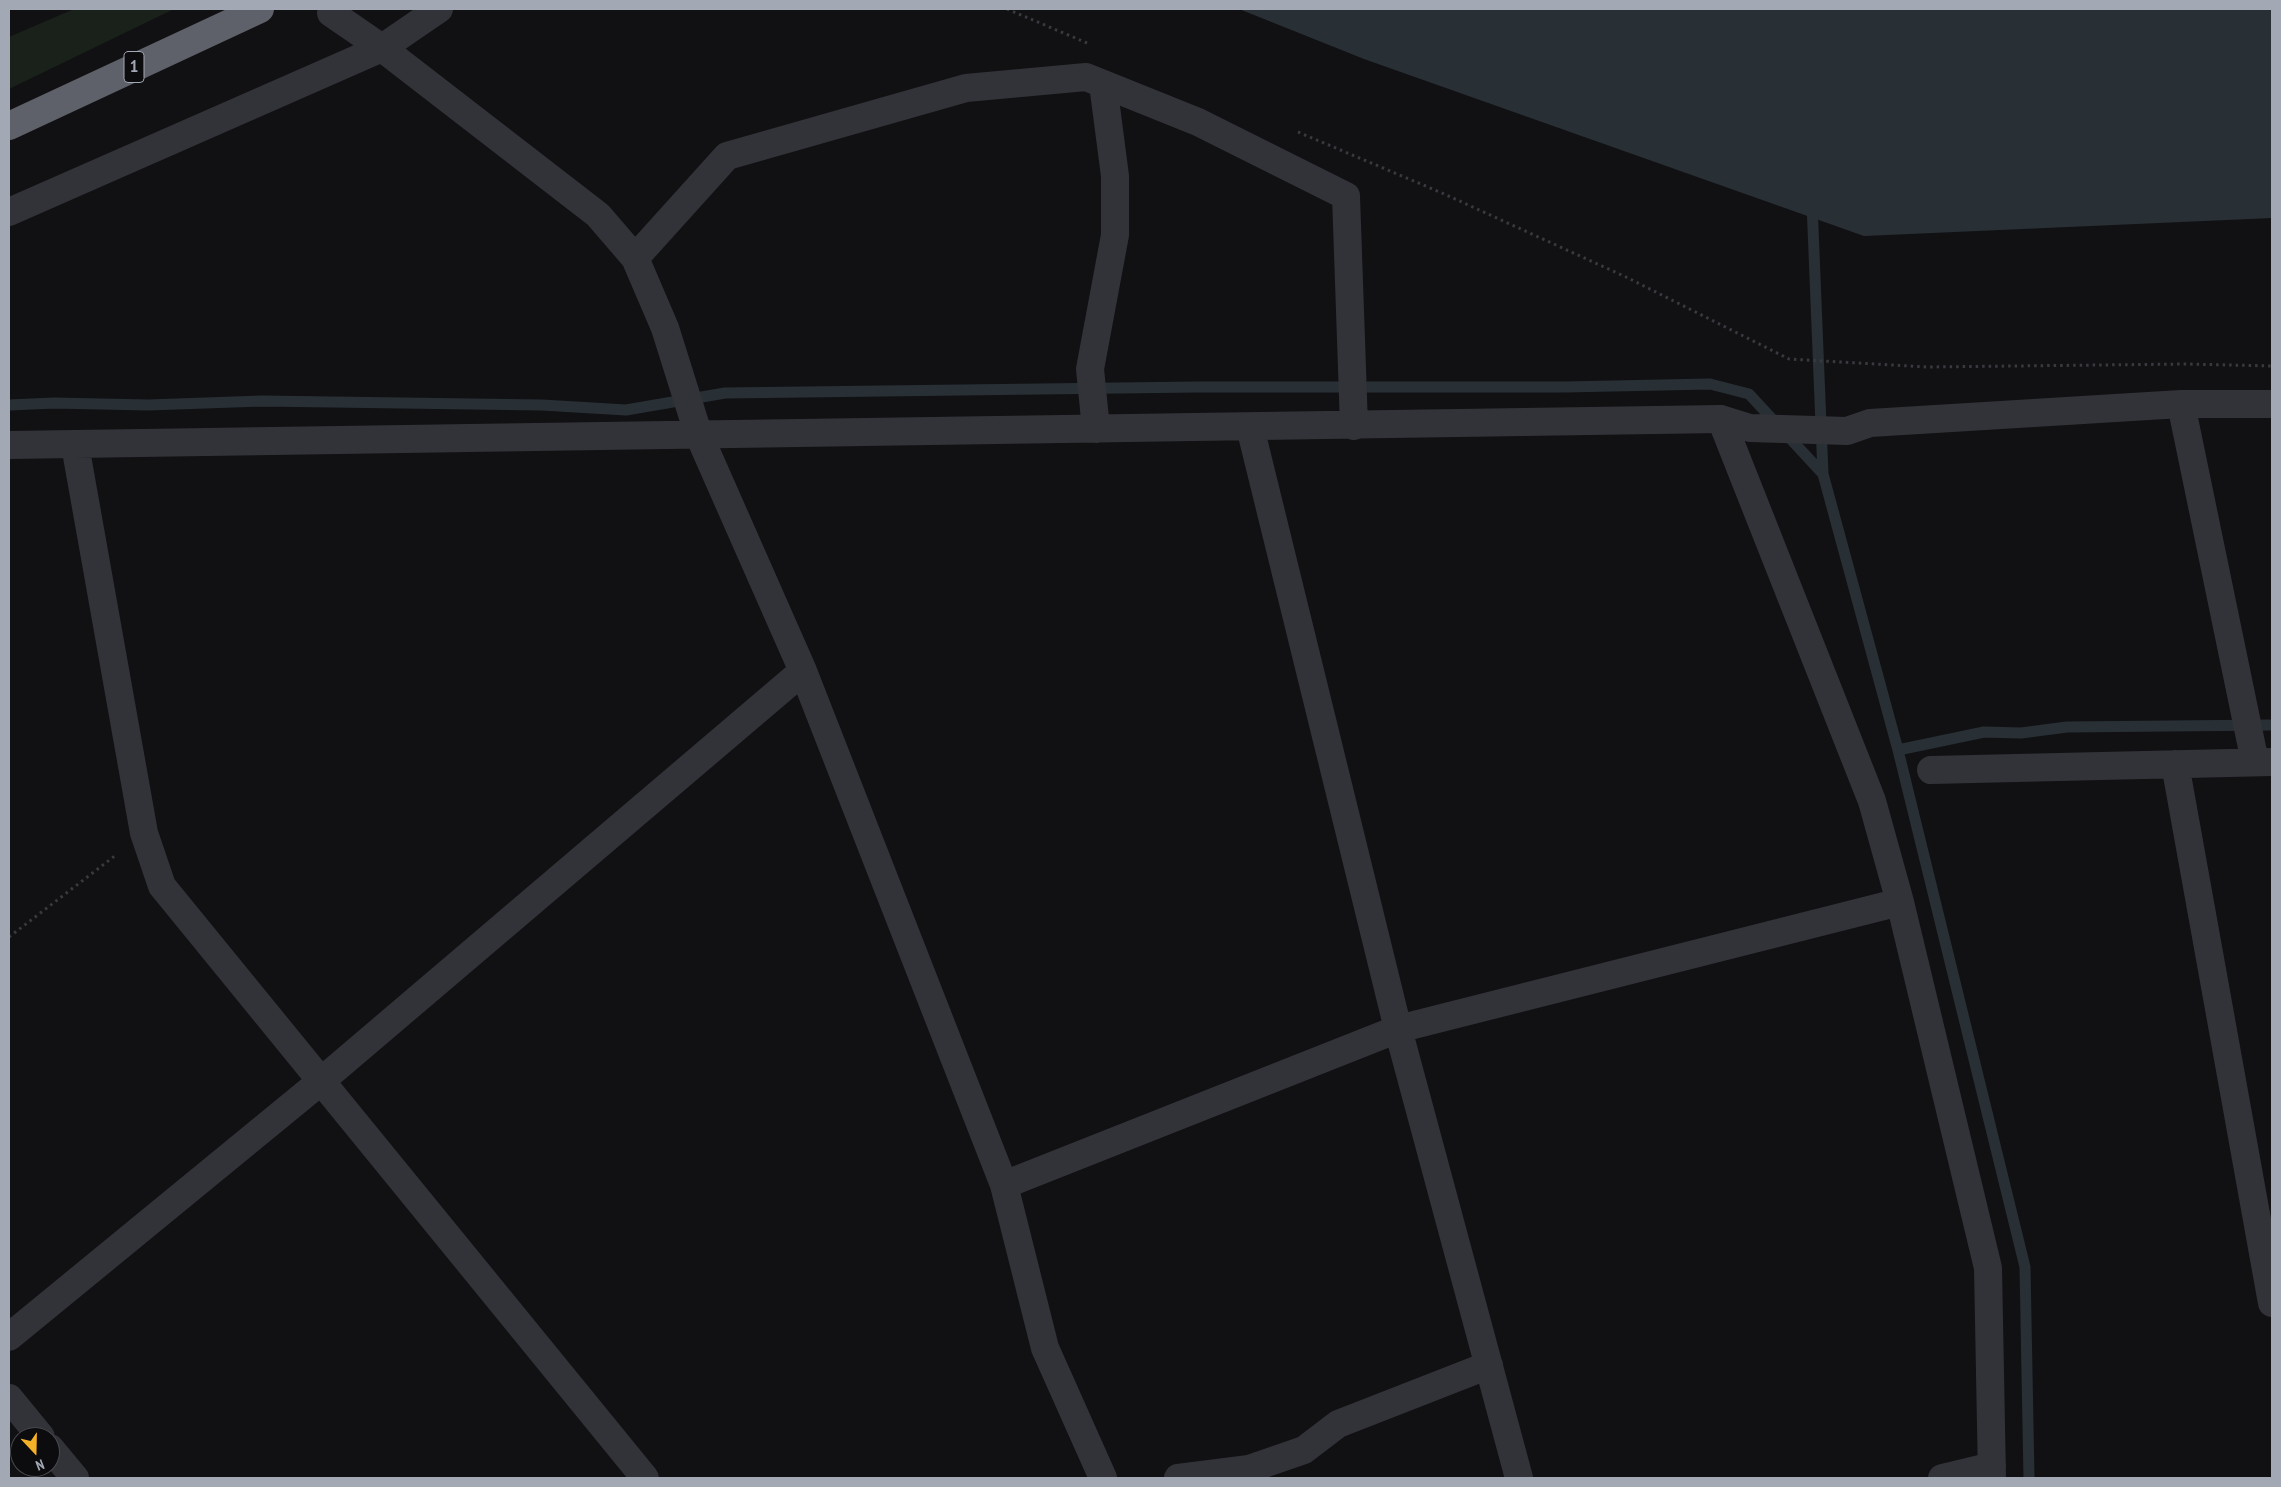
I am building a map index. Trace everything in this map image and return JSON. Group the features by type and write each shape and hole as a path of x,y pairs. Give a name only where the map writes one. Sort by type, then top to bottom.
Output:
{"highway":[{"name":"1","path":"9,126 260,9"}],"street":[{"path":"9,212 382,48 439,9"},
{"path":"331,13 382,48 598,215 635,258 665,328 698,433 803,671 1004,1185 1045,1348 1103,1478"},
{"path":"635,258 727,156 966,88 1086,77 1198,122 1346,196 1354,426"},
{"path":"1096,428 1090,369 1106,296 1115,235 1115,176 1103,84"},
{"path":"9,445 698,433 1354,426 1721,419 1750,428 1847,431 1870,423 2181,404 2272,404"},
{"path":"1931,770 2263,762 2181,404"},
{"path":"1721,419 1872,801 1900,902 1988,1268 1992,1472 1942,1478"},
{"path":"1250,427 1398,1029 1519,1478"},
{"path":"75,445 144,833 162,886 645,1478"},
{"path":"9,1337 320,1082 803,671"},
{"path":"2176,764 2272,1303"},
{"path":"1004,1185 1398,1029 1900,902"},
{"path":"1178,1478 1249,1469 1304,1450 1338,1424 1489,1366"},
{"path":"9,1398 33,1427"},
{"path":"60,1460 75,1478"}],"path":[{"path":"1008,9 1089,43"},
{"path":"1297,132 1442,193 1626,277 1789,360 1842,361 1927,367 2186,364 2272,366"},
{"path":"9,937 144,833"}],"shaded area":[{"path":"74,9 174,9 9,89 9,37"},
{"path":"1239,9 2272,9 2272,218 1864,236 1364,59"}],"waterway":[{"path":"1812,203 1823,474 1898,750 2025,1267 2029,1478"},
{"path":"9,405 54,403 148,405 262,401 542,405 626,410 725,393 1197,387 1565,387 1710,384 1749,394 1823,474"},
{"path":"1898,750 1984,732 2021,733 2067,727 2272,725"}]}
